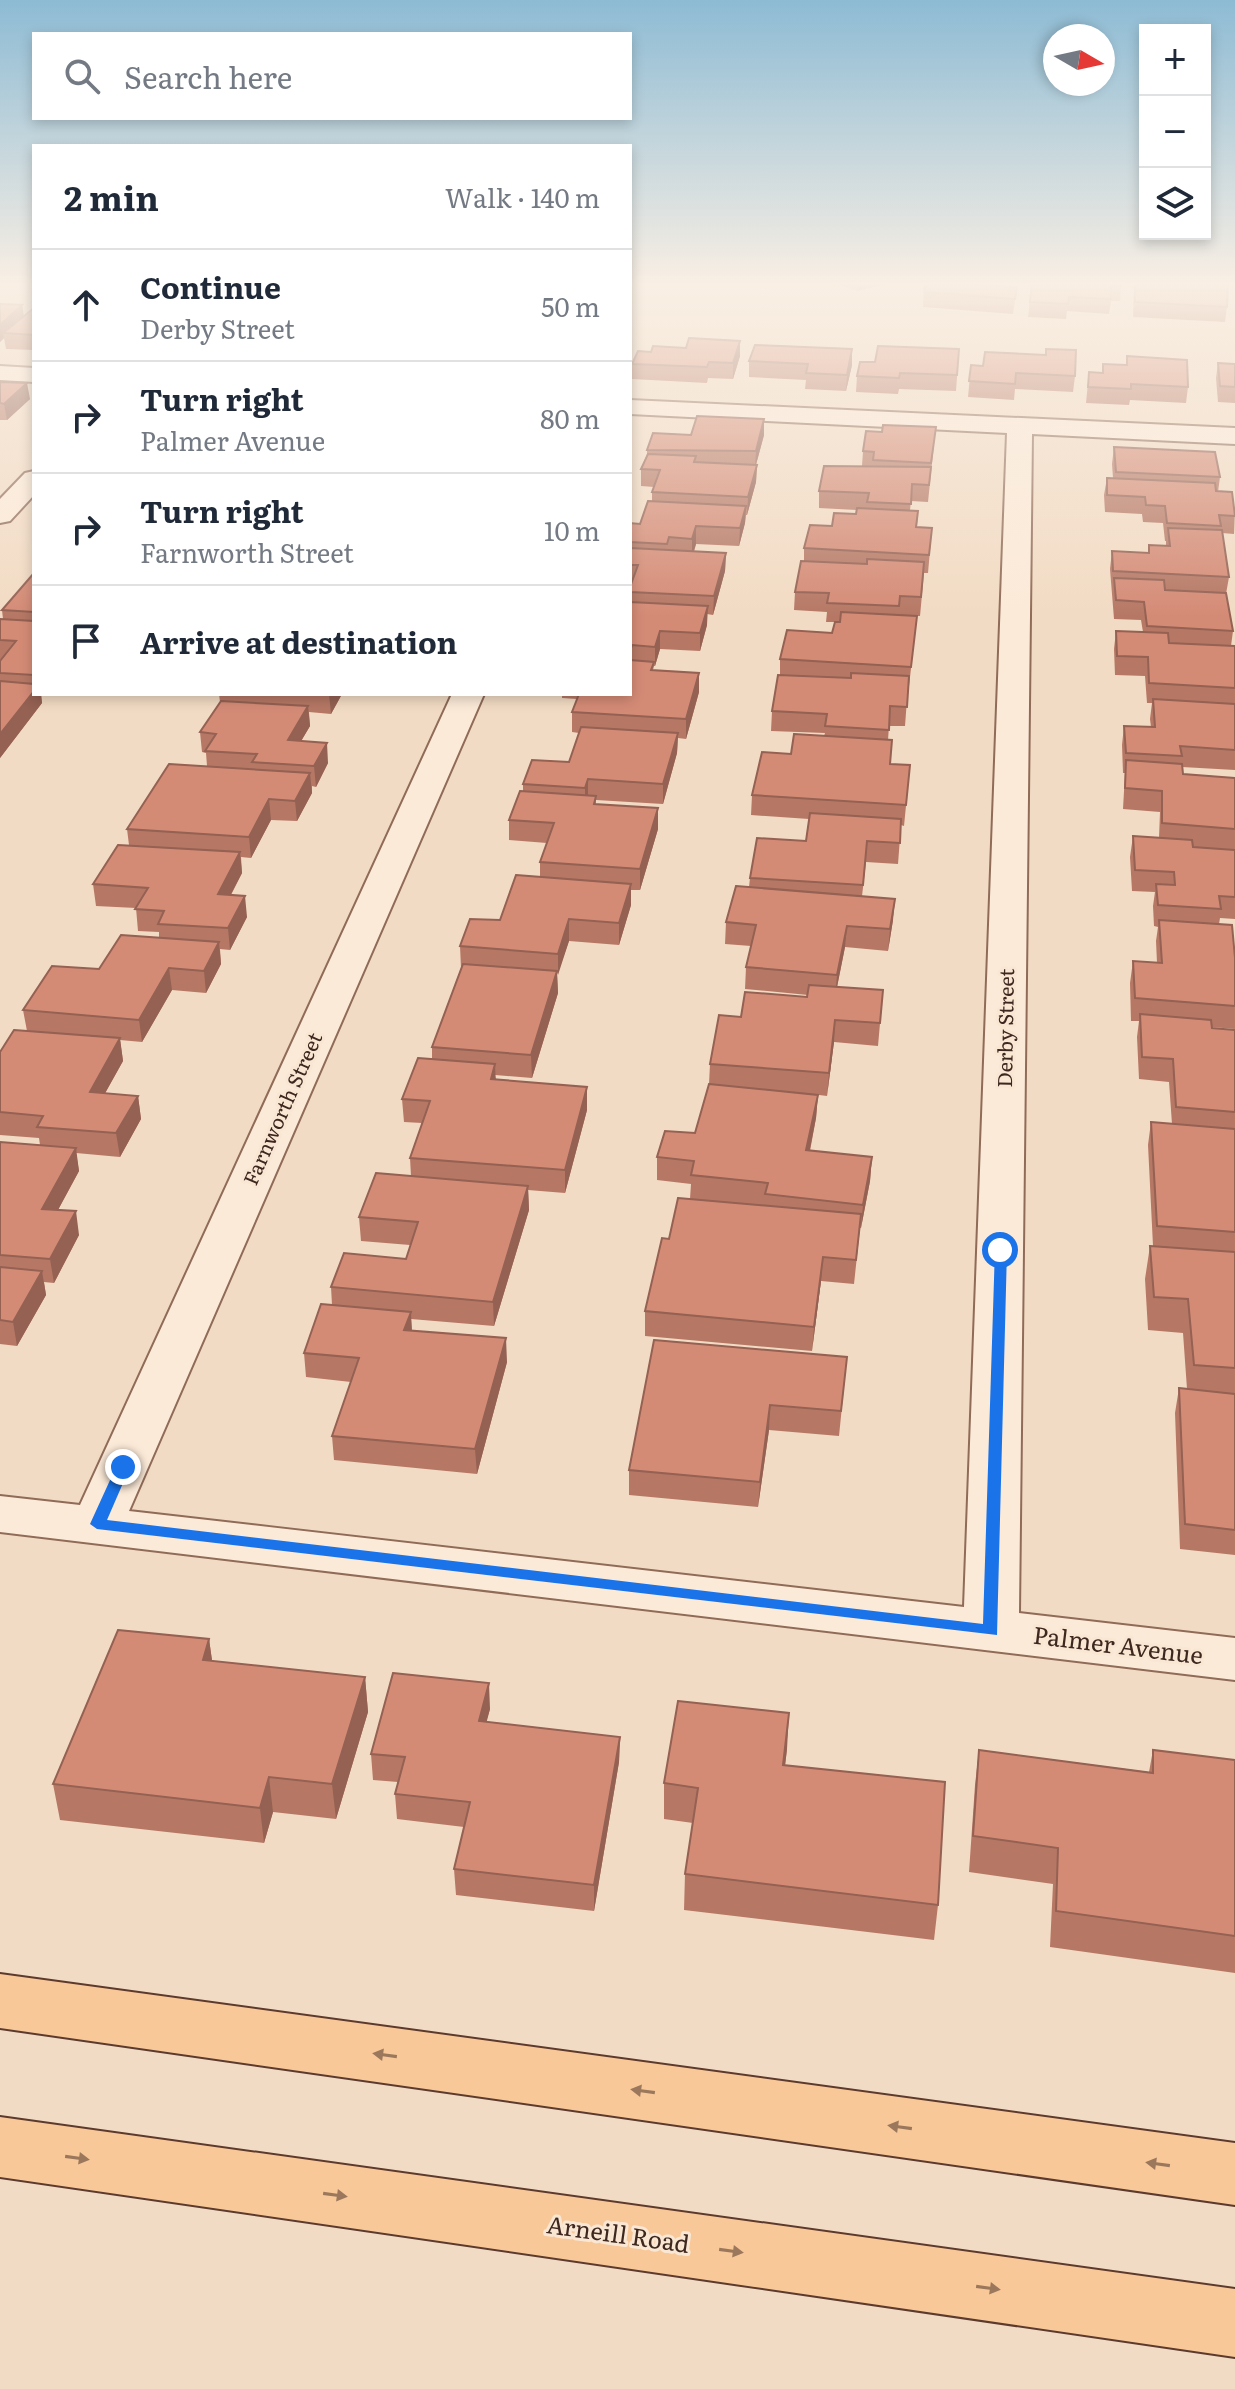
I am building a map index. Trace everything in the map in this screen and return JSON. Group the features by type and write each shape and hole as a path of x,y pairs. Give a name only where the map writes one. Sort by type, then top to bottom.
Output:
{"main road":[{"path":"0,2001 1235,2174"},
{"name":"Arneill Road","path":"0,2147 1235,2323"}],"street":[{"path":"632,407 1235,436"},
{"name":"Derby Street","path":"991,1631 1020,426"},
{"path":"0,515 32,481"},
{"name":"Farnworth Street","path":"97,1524 467,696"},
{"name":"Palmer Avenue","path":"0,1514 1235,1659"}],"building":[{"path":"0,393 16,393 4,404 0,403"},
{"path":"697,416 764,419 756,451 647,450 653,433 691,435"},
{"path":"883,425 936,427 931,463 873,460 874,452 863,451 866,431 882,432"},
{"path":"1114,447 1215,452 1220,477 1116,472"},
{"path":"648,454 696,456 694,462 757,465 748,497 652,492 660,470 641,469"},
{"path":"824,466 931,467 929,485 912,484 911,504 867,502 869,493 819,491"},
{"path":"1107,478 1215,483 1216,491 1232,492 1235,516 1219,515 1221,526 1167,523 1165,506 1146,505 1145,497 1107,495"},
{"path":"648,501 746,506 740,528 696,526 692,539 669,537 667,544 632,542 632,523 640,524"},
{"path":"857,508 918,511 916,527 932,528 929,555 804,548 810,525 832,526 834,513 856,514"},
{"path":"1168,528 1222,530 1229,577 1113,571 1112,551 1149,553 1149,545 1170,546"},
{"path":"632,548 726,553 714,596 632,592 638,565 632,565"},
{"path":"867,559 924,562 921,597 900,596 899,606 827,603 829,593 795,592 801,561 867,564"},
{"path":"32,575 32,612 2,610"},
{"path":"1114,578 1164,580 1165,590 1226,593 1233,631 1147,626 1144,602 1116,600"},
{"path":"632,602 708,606 700,633 660,631 655,647 632,645"},
{"path":"841,612 917,616 911,667 780,659 787,630 832,633 835,622 840,622"},
{"path":"0,619 32,621 32,675 0,673 0,661 16,641 0,640"},
{"path":"1116,631 1168,633 1169,643 1235,646 1235,688 1149,683 1148,657 1117,656"},
{"path":"632,660 654,662 651,670 699,673 686,719 572,712 578,696 632,696"},
{"path":"851,673 909,676 907,707 890,706 889,730 825,726 827,714 772,711 778,675 851,678"},
{"path":"0,681 32,684 32,694 0,734"},
{"path":"1153,699 1235,704 1235,750 1180,746 1182,756 1126,753 1124,726 1155,727"},
{"path":"221,701 308,706 288,740 327,743 314,766 252,762 257,754 205,751 216,734 200,732"},
{"path":"581,727 678,733 663,784 588,779 585,788 523,784 532,760 569,762"},
{"path":"794,734 892,740 890,764 910,765 906,805 752,795 762,752 791,754"},
{"path":"1126,760 1182,764 1183,774 1235,778 1235,829 1162,823 1162,791 1125,788"},
{"path":"169,764 310,773 295,801 269,799 249,837 127,829"},
{"path":"520,791 596,796 594,804 658,808 640,869 540,862 554,823 509,820"},
{"path":"810,813 901,819 900,843 867,841 863,885 750,878 757,838 806,841"},
{"path":"1133,836 1192,840 1193,847 1235,850 1235,897 1219,896 1221,909 1158,905 1156,884 1175,885 1174,872 1135,870"},
{"path":"118,845 240,852 218,894 245,896 228,928 158,924 164,911 135,909 148,888 93,884"},
{"path":"516,875 631,884 619,923 569,919 558,954 460,946 470,919 500,920"},
{"path":"736,886 895,899 890,929 847,926 837,975 746,967 756,925 726,922"},
{"path":"1159,920 1232,925 1235,1006 1135,998 1133,961 1162,963"},
{"path":"121,935 219,942 204,971 169,968 139,1020 23,1010 52,966 99,969"},
{"path":"463,964 557,971 531,1055 432,1047"},
{"path":"809,985 883,990 880,1023 835,1020 829,1073 710,1064 719,1015 741,1017 745,992 807,997"},
{"path":"1140,1014 1211,1020 1212,1028 1235,1030 1235,1112 1176,1107 1173,1059 1142,1057"},
{"path":"14,1030 120,1038 90,1092 138,1096 116,1133 37,1127 43,1116 0,1112 0,1052"},
{"path":"418,1058 495,1064 491,1079 587,1087 565,1170 410,1158 430,1101 402,1099"},
{"path":"709,1084 818,1095 806,1150 872,1157 863,1205 765,1194 768,1183 691,1175 694,1161 657,1157 665,1131 695,1133"},
{"path":"1151,1122 1235,1129 1235,1232 1157,1226"},
{"path":"0,1142 76,1148 42,1209 76,1211 50,1259 0,1255"},
{"path":"376,1173 528,1186 493,1302 331,1287 344,1253 406,1259 418,1222 359,1217"},
{"path":"678,1198 861,1214 856,1260 823,1257 814,1327 645,1311 662,1238 669,1239"},
{"path":"1150,1246 1235,1252 1235,1368 1194,1365 1188,1299 1154,1297"},
{"path":"0,1267 42,1271 13,1322 0,1320"},
{"path":"321,1304 411,1312 404,1330 506,1338 475,1449 332,1436 359,1358 304,1353"},
{"path":"654,1340 847,1357 841,1411 770,1405 760,1482 629,1470"},
{"path":"1179,1388 1235,1394 1235,1530 1185,1524"},
{"path":"118,1630 209,1639 203,1660 365,1677 332,1784 269,1777 260,1808 53,1784"},
{"path":"393,1673 489,1683 479,1721 620,1737 594,1885 454,1869 470,1802 395,1794 405,1757 371,1754"},
{"path":"678,1701 789,1713 783,1765 945,1782 938,1905 685,1874 698,1788 664,1783"},
{"path":"979,1750 1153,1773 1153,1750 1235,1760 1235,1936 1056,1911 1058,1848 973,1836"}],"route":[{"path":"123,1467 97,1524 991,1631 1000,1250"}]}
